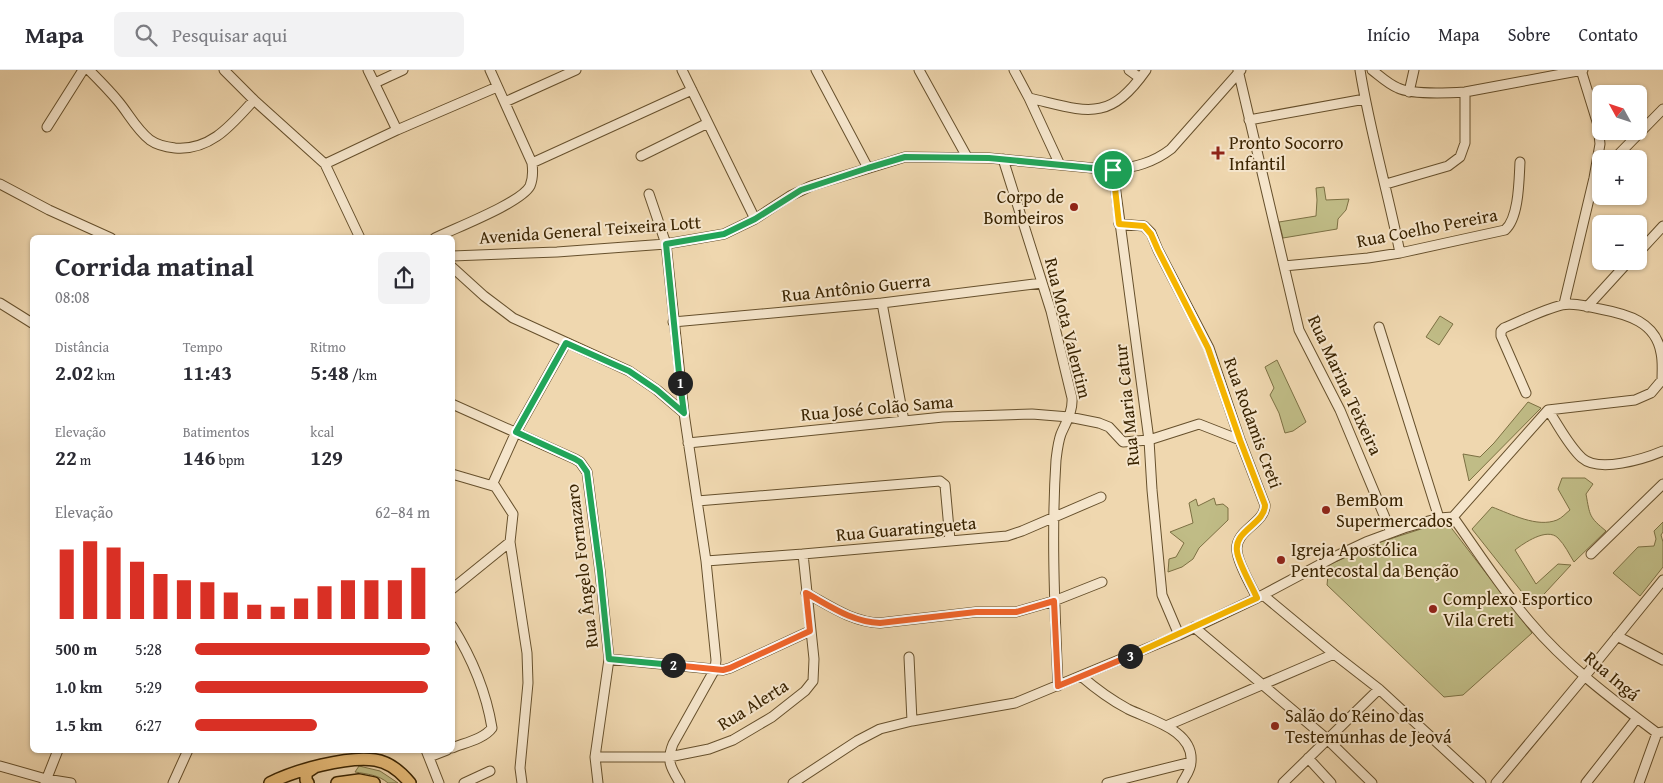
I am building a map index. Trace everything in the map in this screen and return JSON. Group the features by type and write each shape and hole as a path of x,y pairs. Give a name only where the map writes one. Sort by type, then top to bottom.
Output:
{"main road":[{"path":"270,783 304,769 355,760 375,760 388,764 404,775 410,783"},
{"path":"308,783 306,773 315,767"},
{"path":"336,783 359,780 374,783"}],"street":[{"path":"46,127 83,70"},
{"path":"89,70 118,101 143,134 159,145 169,147 193,147 206,144 218,137 254,100"},
{"path":"224,70 254,100 325,164 359,235"},
{"path":"368,70 397,130"},
{"path":"375,83 403,70"},
{"path":"441,235 516,200 530,186 533,175 532,163 490,70"},
{"path":"505,102 576,70"},
{"path":"682,70 755,219"},
{"path":"816,70 868,168"},
{"path":"919,70 967,157"},
{"path":"1014,70 1060,165"},
{"path":"1129,70 1140,78"},
{"path":"1029,98 1080,109 1104,108 1115,104 1124,96 1146,70"},
{"path":"1360,70 1400,253"},
{"path":"1372,70 1386,82 1409,92 1464,92 1582,70 1600,135 1599,150"},
{"path":"1409,92 1414,70"},
{"name":"Avenida General Teixeira Lott","path":"455,256 557,252 666,244 724,234 755,219 801,190 868,168 914,156 967,157 1113,170 1132,167 1160,157 1170,150 1236,77 1239,71"},
{"name":"Rua Marina Teixeira","path":"1239,71 1299,330 1340,410 1392,532"},
{"path":"325,164 397,130 497,87"},
{"path":"532,163 692,90"},
{"path":"1386,184 1448,166 1460,157 1465,144 1464,92"},
{"path":"1250,120 1365,99"},
{"path":"1623,150 1663,109"},
{"path":"641,156 708,124"},
{"name":"Rua Mota Valentim","path":"1003,160 1042,283 1073,405 1060,436 1058,446 1054,518 1054,601 1058,686"},
{"name":"Rua Coelho Pereira","path":"1284,266 1400,253 1505,230 1511,223 1516,206 1520,162"},
{"name":"Rua Maria Catur","path":"1113,170 1149,440 1162,594 1178,635"},
{"path":"0,184 49,210 104,235"},
{"path":"1564,304 1592,186"},
{"path":"649,194 666,244 684,413 714,621 716,669 673,744 669,757 670,765 680,783"},
{"name":"Rua Rodamis Creti","path":"1119,224 1144,226 1151,234 1208,348 1265,505 1262,514 1237,543 1238,556 1260,597"},
{"path":"1647,243 1663,226"},
{"path":"455,270 505,312 566,343 629,371 657,390 684,413"},
{"path":"1587,307 1622,270"},
{"name":"Rua Antônio Guerra","path":"673,322 882,303 1042,283"},
{"path":"0,303 30,322"},
{"path":"882,303 904,420"},
{"path":"793,783 857,741 880,729 912,721 1015,703 1178,635 1260,597 1334,556 1366,542 1440,518 1453,517 1548,410 1636,400 1651,394 1663,380 1661,353 1657,339 1642,322 1630,316 1564,304 1504,328 1501,330 1501,336 1526,393"},
{"path":"1379,327 1440,518"},
{"path":"493,484 516,432 566,343"},
{"name":"Rua Ângelo Fornazaro","path":"455,405 575,459 580,462 587,472 609,659 595,757 598,783"},
{"path":"1548,410 1576,451 1588,462 1597,465 1620,463 1640,460 1663,451"},
{"name":"Rua José Colão Sama","path":"688,443 904,420 1032,414 1069,417 1104,424 1123,442 1149,440 1199,424 1240,440"},
{"path":"455,475 493,484 513,514 510,542 529,670 520,768 522,783"},
{"path":"697,501 938,480 945,485 950,540"},
{"path":"1591,554 1663,484"},
{"name":"Rua Guaratingueta","path":"706,561 1007,536 1101,497"},
{"name":"Rua Ingá","path":"1453,517 1531,623 1586,676 1637,718 1660,733"},
{"path":"455,587 510,542"},
{"name":"Rua Alerta","path":"595,757 669,757 708,749 733,740 772,717 798,698 813,681 814,659 803,554"},
{"path":"1496,783 1586,676 1663,580"},
{"path":"806,593 852,618 880,623 976,612 1016,612 1054,601 1102,582"},
{"path":"1260,597 1379,689 1481,783"},
{"path":"1194,627 1327,739 1372,783"},
{"path":"455,631 482,683 492,728 482,736 455,747"},
{"path":"609,659 723,670 810,631"},
{"path":"1617,636 1663,660"},
{"path":"1166,726 1334,654"},
{"path":"909,657 912,721"},
{"path":"1081,676 1112,700 1166,726 1183,738 1189,749 1191,762 1182,783"},
{"path":"1283,783 1379,689"},
{"path":"1586,783 1637,718"},
{"path":"1640,783 1660,733"},
{"path":"45,781 57,753"},
{"path":"173,783 187,753"},
{"path":"428,754 440,783"},
{"path":"1308,758 1331,783"},
{"path":"1107,783 1191,762"},
{"path":"0,766 45,781 71,783"},
{"path":"464,783 490,771"}],"shaded area":[{"path":"1324,187 1326,200 1349,199 1346,210 1338,219 1337,229 1283,238 1279,222 1316,216 1316,188"},
{"path":"1440,316 1453,324 1439,345 1426,337"},
{"path":"1277,360 1306,422 1293,431 1285,433 1279,413 1270,395 1274,388 1265,367"},
{"path":"1528,402 1541,408 1469,481 1463,454 1480,457"},
{"path":"1562,478 1585,478 1593,484 1586,494 1590,512 1593,519 1606,531 1574,562 1563,544 1553,535 1548,534 1536,537 1515,550 1536,584 1558,564 1571,565 1533,606 1472,529 1492,507 1533,521 1549,522 1559,519 1570,510 1558,489"},
{"path":"1214,498 1216,505 1223,504 1228,508 1228,520 1199,548 1193,559 1182,567 1168,572 1169,559 1176,557 1184,543 1170,532 1193,523 1189,503 1196,499 1198,506"},
{"name":"Complexo Esportico Vila Creti","path":"1446,521 1532,633 1463,695 1444,697 1327,585 1329,565 1371,545"},
{"path":"1663,522 1663,532 1661,535 1663,542 1663,567 1640,596 1613,573 1638,547 1654,546 1656,539 1654,531"},
{"path":"359,766 380,771 398,783 388,783 368,774 355,772"}],"place":[{"name":"Pronto Socorro Infantil","path":"1218,153"},
{"name":"Corpo de Bombeiros","path":"1074,207"},
{"name":"BemBom Supermercados","path":"1326,510"},
{"name":"Igreja Apostólica Pentecostal da Benção","path":"1281,560"},
{"name":"Complexo Esportico Vila Creti","path":"1433,609"},
{"name":"Salão do Reino das Testemunhas de Jeová","path":"1275,726"}],"route":[{"path":"905,157 989,158 1113,170 1119,224 1144,226 1151,234 1208,348 1265,505 1262,514 1237,543 1236,550 1257,598 1178,635 1058,686 1054,601 1016,612 976,612 880,623 852,618 806,593 810,631 730,668 723,670 609,659 587,472 584,466 575,459 516,432 566,343 629,371 657,390 684,413 666,244 724,234 766,213 801,190 905,157"}]}
